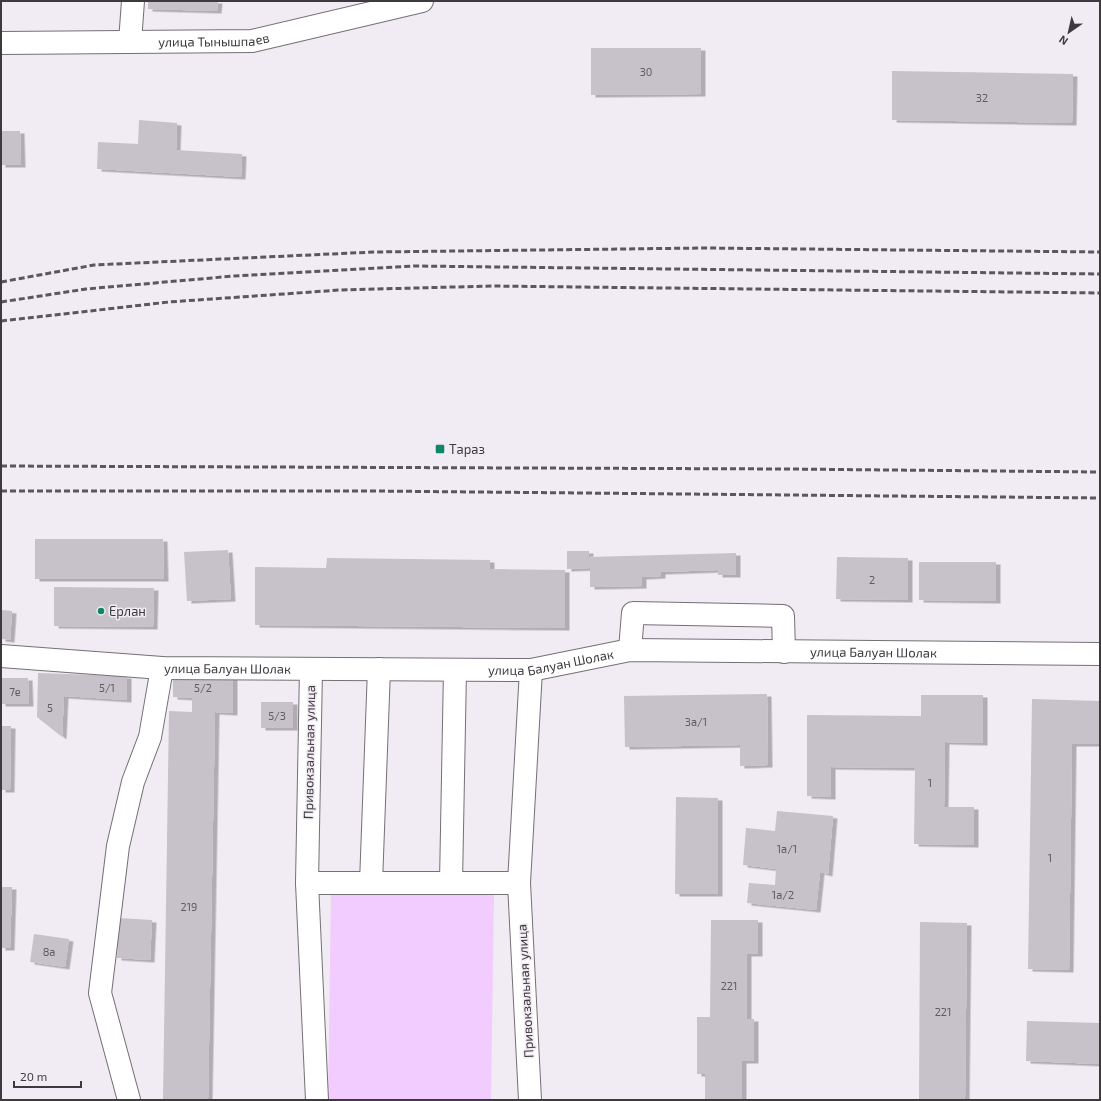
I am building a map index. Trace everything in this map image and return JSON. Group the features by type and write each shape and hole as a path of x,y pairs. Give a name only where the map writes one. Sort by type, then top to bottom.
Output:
{"street":[{"path":"130,42 133,1"},
{"name":"улица Тынышпаев","path":"1,43 252,41 422,1"},
{"path":"630,650 633,613 782,616 784,652"},
{"name":"улица Балуан Шолак","path":"1,656 162,668 531,670 630,650 1100,654"},
{"path":"128,1100 100,992 118,846 133,782 150,737 162,668"},
{"name":"Привокзальная улица","path":"311,669 307,883 316,1100"},
{"path":"371,883 379,669"},
{"path":"451,883 455,670"},
{"name":"Привокзальная улица","path":"530,1100 519,883 531,670"},
{"path":"307,883 519,883"}],"shaded area":[{"path":"331,891 494,894 491,1100 328,1100"}],"building":[{"path":"148,1 218,1 217,11 148,9"},
{"path":"591,48 701,48 701,94 591,95"},
{"path":"892,71 1073,74 1072,123 892,120"},
{"path":"139,120 177,123 176,150 242,154 241,177 97,169 98,142 138,144"},
{"path":"1,131 20,131 21,165 1,165"},
{"path":"35,539 163,539 164,579 35,579"},
{"path":"228,550 231,599 187,601 184,552"},
{"path":"567,551 589,551 589,557 736,553 736,575 718,575 718,570 661,572 661,576 642,577 642,586 590,587 590,568 567,569"},
{"path":"837,557 908,558 908,600 836,599"},
{"path":"327,558 490,560 490,569 565,570 565,628 255,625 255,567 326,568"},
{"path":"919,562 996,562 996,601 919,600"},
{"path":"54,587 154,588 153,627 54,626"},
{"path":"1,610 12,611 10,640 1,639"},
{"path":"38,673 127,676 127,700 64,696 62,737 37,717"},
{"path":"173,675 233,676 233,713 215,712 208,1100 163,1100 169,711 192,712 192,698 173,697"},
{"path":"1,678 28,678 29,704 1,704"},
{"path":"767,694 768,765 740,766 740,745 625,747 624,696"},
{"path":"921,695 983,695 983,743 945,742 944,807 974,807 974,845 914,844 915,768 831,767 831,797 807,796 807,715 921,716"},
{"path":"1032,699 1100,701 1100,744 1072,744 1069,970 1028,969"},
{"path":"261,702 293,702 293,728 261,728"},
{"path":"1,726 11,726 10,790 1,790"},
{"path":"676,797 718,798 718,894 675,894"},
{"path":"777,811 833,816 828,874 820,872 816,910 747,903 749,883 775,885 776,869 743,865 746,828 775,831"},
{"path":"1,887 12,887 10,948 1,948"},
{"path":"119,918 152,920 150,960 117,958"},
{"path":"711,920 758,920 758,954 747,954 747,1019 754,1019 754,1061 742,1061 742,1100 705,1100 705,1074 697,1074 697,1017 710,1017"},
{"path":"920,922 967,923 965,1100 919,1100"},
{"path":"34,934 69,939 65,967 30,962"},
{"path":"1027,1021 1100,1023 1100,1064 1026,1061"}],"railway":[{"path":"1,282 94,265 374,252 704,248 1100,252"},
{"path":"1,302 86,289 234,276 415,266 1100,274"},
{"path":"1,321 169,302 340,290 492,286 1100,293"},
{"path":"1,466 787,469 1100,472"},
{"path":"1,491 374,491 1100,498"}],"place":[{"name":"Тараз","path":"440,449"},
{"name":"Ерлан","path":"101,611"}]}
